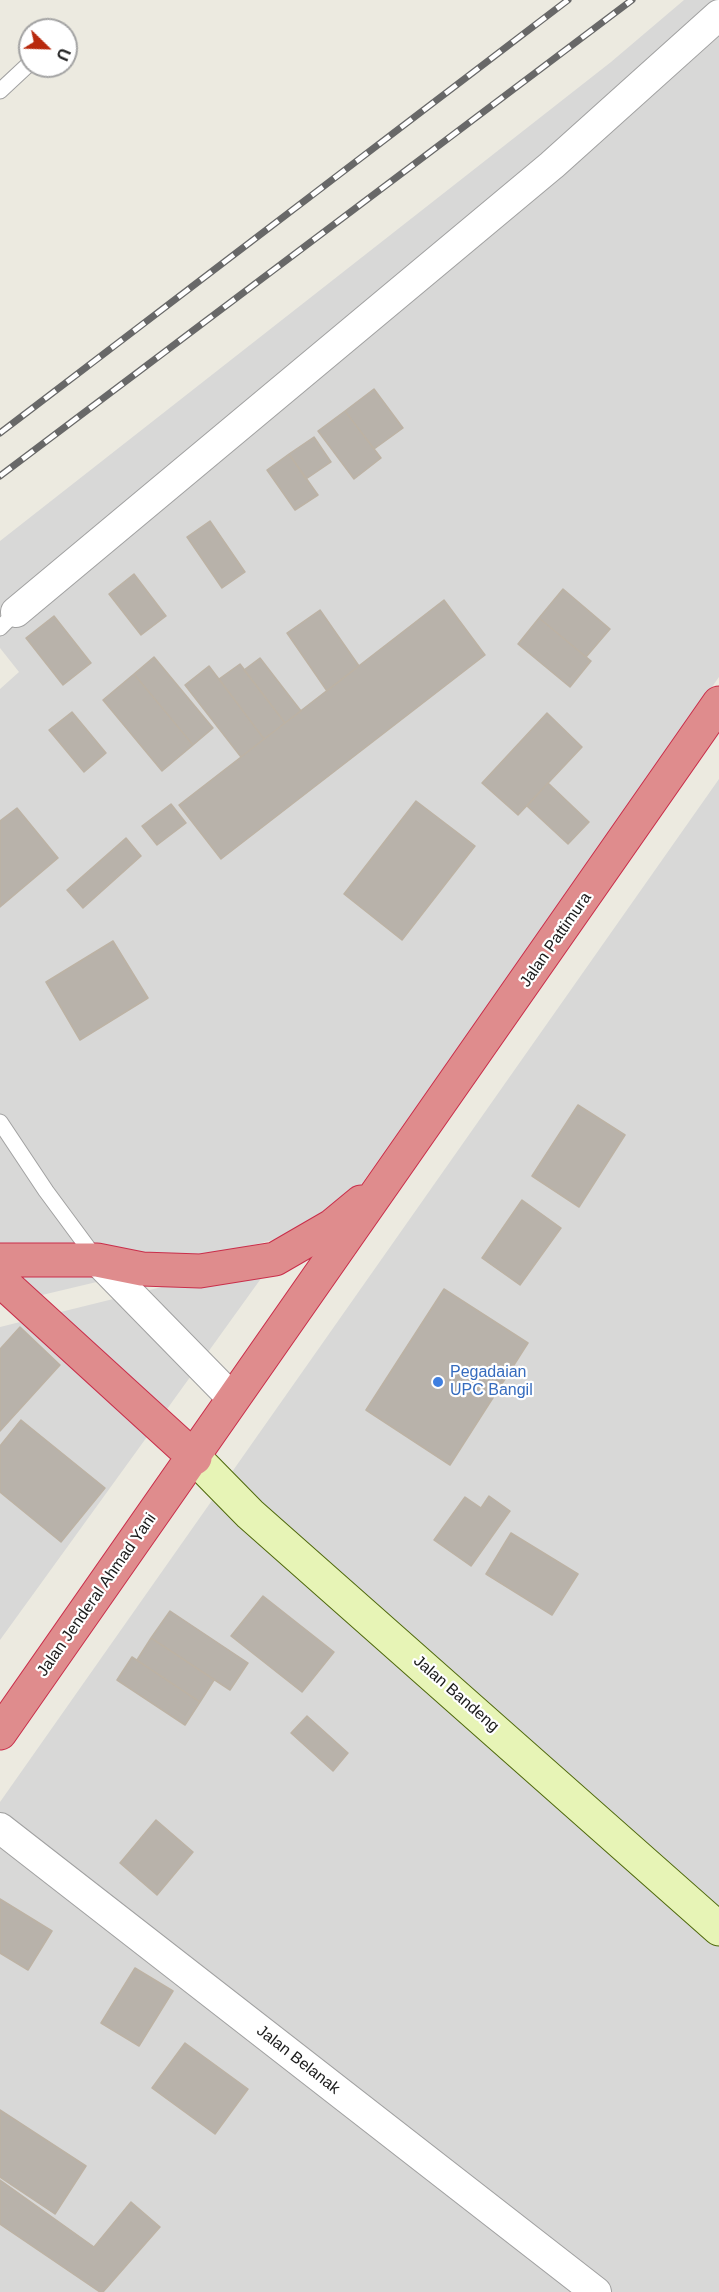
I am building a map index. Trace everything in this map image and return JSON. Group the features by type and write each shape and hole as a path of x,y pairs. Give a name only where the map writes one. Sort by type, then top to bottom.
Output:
{"highway":[{"name":"Jalan Pattimura","path":"233,1399 393,1177 719,703"},
{"path":"0,1260 97,1260 142,1269 200,1271 276,1259 332,1226 393,1177"},
{"path":"0,1280 195,1458"},
{"name":"Jalan Jenderal Ahmad Yani","path":"4,1720 195,1458 233,1399"}],"street":[{"path":"8,620 552,165 719,15"},
{"path":"97,1260 233,1399"},
{"name":"Jalan Bandeng","path":"195,1458 250,1514 719,1929"},
{"name":"Jalan Belanak","path":"0,1828 596,2292"}],"lane":[{"path":"0,91 18,74"},
{"path":"0,1122 46,1191 97,1260"}],"shaded area":[{"path":"684,0 719,0 719,677 332,1226 0,1305 0,689 19,672 0,648 0,541 611,62"},
{"path":"719,779 719,2292 0,2292 0,1802"},
{"path":"275,1259 157,1423 0,1640 0,1327"}],"building":[{"path":"374,389 403,428 374,449 345,411"},
{"path":"345,411 381,458 354,479 318,431"},
{"path":"314,437 331,462 306,479 289,454"},
{"path":"289,454 318,495 295,510 267,470"},
{"path":"210,521 245,572 222,588 187,537"},
{"path":"134,574 166,616 141,635 109,594"},
{"path":"563,589 610,629 586,657 539,618"},
{"path":"444,600 485,655 221,859 179,805"},
{"path":"320,610 359,666 327,691 287,633"},
{"path":"54,616 91,663 63,685 26,638"},
{"path":"539,618 591,661 570,687 518,644"},
{"path":"154,657 213,728 193,745 134,674"},
{"path":"260,658 301,711 285,723 244,670"},
{"path":"240,664 285,723 264,739 219,679"},
{"path":"209,666 264,739 241,757 185,685"},
{"path":"134,674 193,745 162,771 103,700"},
{"path":"72,712 106,753 84,772 49,730"},
{"path":"547,713 582,747 518,815 482,783"},
{"path":"548,783 589,822 568,844 527,806"},
{"path":"416,801 475,846 402,940 344,894"},
{"path":"171,804 186,823 157,845 142,826"},
{"path":"17,808 58,858 0,907 0,821"},
{"path":"126,838 141,856 83,908 67,890"},
{"path":"113,941 148,998 80,1040 46,982"},
{"path":"578,1105 625,1135 579,1207 532,1176"},
{"path":"522,1200 561,1228 520,1285 482,1258"},
{"path":"444,1289 528,1343 450,1465 366,1410"},
{"path":"20,1327 60,1365 0,1431 0,1349"},
{"path":"21,1420 105,1488 61,1542 0,1492 0,1446"},
{"path":"489,1496 510,1511 471,1566 434,1540 465,1497 481,1508"},
{"path":"511,1533 578,1574 552,1615 486,1574"},
{"path":"263,1596 334,1652 302,1692 231,1636"},
{"path":"170,1611 248,1663 230,1690 151,1638"},
{"path":"151,1638 214,1680 200,1702 137,1660"},
{"path":"132,1657 200,1702 185,1725 117,1680"},
{"path":"307,1716 348,1753 333,1771 291,1733"},
{"path":"156,1820 193,1852 157,1895 120,1863"},
{"path":"0,1899 52,1931 28,1970 0,1953"},
{"path":"135,1968 173,1991 139,2046 101,2023"},
{"path":"185,2043 248,2089 215,2134 152,2088"},
{"path":"0,2110 86,2166 55,2214 0,2177"},
{"path":"0,2180 94,2247 131,2202 160,2227 103,2292 100,2292 0,2224"}],"railway":[{"path":"0,433 568,0"},
{"path":"0,476 632,0"}],"place":[{"name":"Pegadaian UPC Bangil","path":"438,1382"}]}
